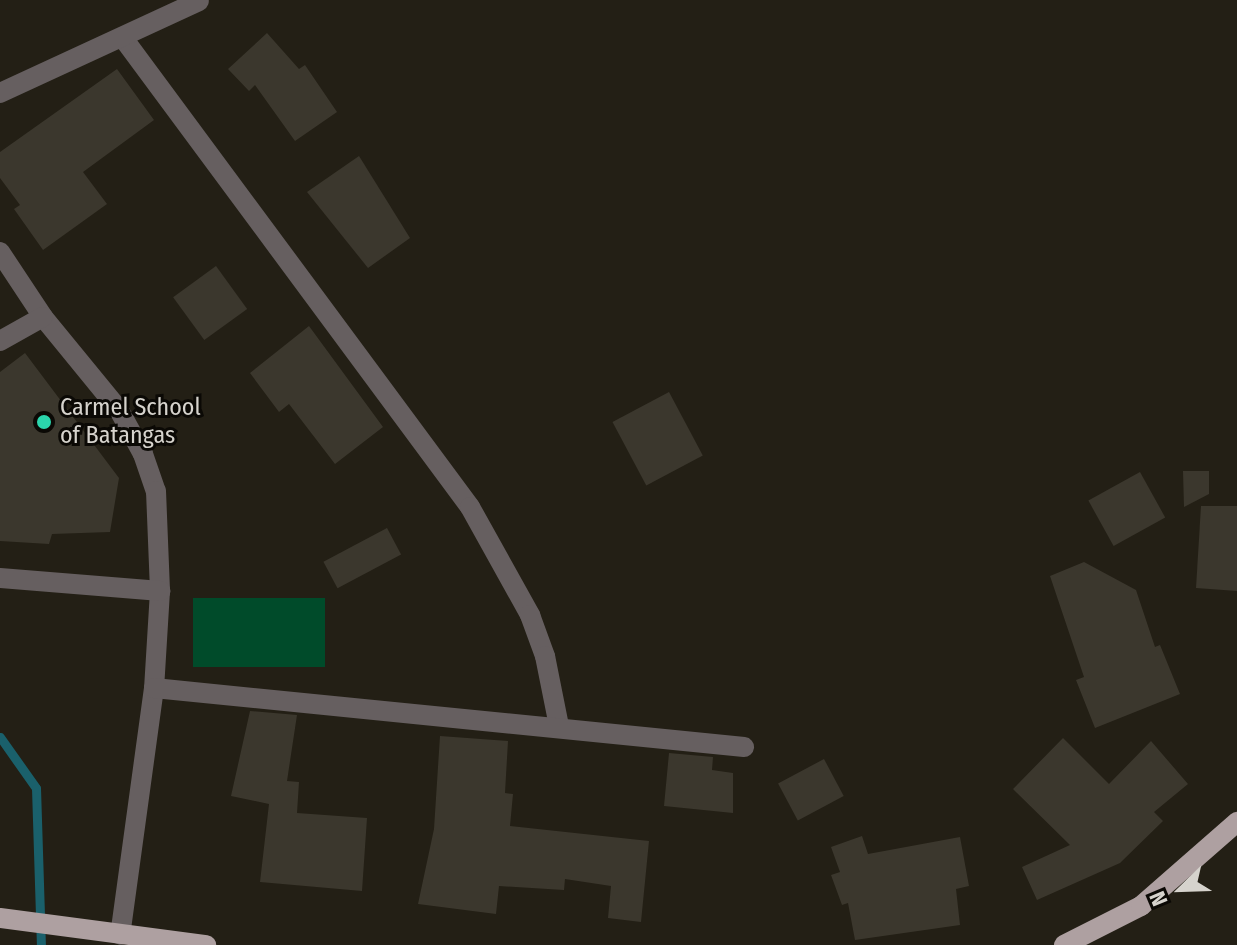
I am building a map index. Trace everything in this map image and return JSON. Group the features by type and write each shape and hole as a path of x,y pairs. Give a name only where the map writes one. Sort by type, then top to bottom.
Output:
{"main road":[{"path":"1064,945 1141,906 1237,822"},
{"path":"0,918 206,945"}],"street":[{"path":"0,93 199,1"},
{"path":"123,38 470,507 530,615 545,656 559,726"},
{"path":"0,252 43,317 119,410 143,454 156,491 160,591 154,688 120,935"},
{"path":"0,341 43,317"},
{"path":"0,578 160,591"},
{"path":"154,688 559,726 744,747"}],"green space":[{"path":"193,598 325,598 325,667 193,667"}],"building":[{"path":"267,33 299,69 305,65 337,112 295,141 255,85 249,91 228,69"},
{"path":"117,69 154,120 83,172 107,204 43,250 14,209 20,205 0,178 0,152"},
{"path":"359,156 410,238 368,268 307,192"},
{"path":"216,266 247,309 204,340 173,297"},
{"path":"309,326 383,427 335,464 289,404 279,412 250,373"},
{"name":"Carmel School of Batangas","path":"25,353 119,478 110,532 52,534 49,544 0,541 0,372"},
{"path":"669,392 703,456 646,486 612,422"},
{"path":"1183,471 1209,471 1209,494 1184,507"},
{"path":"1140,472 1165,517 1114,546 1088,501"},
{"path":"1201,506 1237,506 1237,591 1196,588"},
{"path":"387,528 401,554 338,588 323,562"},
{"path":"1084,562 1136,590 1155,647 1160,645 1180,694 1095,728 1076,680 1084,677 1050,576"},
{"path":"250,711 297,715 287,781 299,782 297,813 367,818 362,891 260,882 269,804 231,796"},
{"path":"440,736 508,741 505,793 513,794 510,826 649,841 641,922 608,918 611,886 565,879 564,890 499,886 496,914 418,904 434,829"},
{"path":"1063,738 1109,784 1151,741 1188,784 1154,812 1163,821 1120,863 1037,900 1022,867 1070,845 1013,789"},
{"path":"669,753 713,757 712,770 733,773 733,813 664,806"},
{"path":"824,759 844,796 798,820 778,783"},
{"path":"862,836 868,854 960,837 969,886 956,889 960,925 855,940 848,903 842,905 831,875 840,872 831,847"}],"waterway":[{"path":"0,737 36,788 41,945"}],"place":[{"name":"Carmel School of Batangas","path":"44,422"}]}
